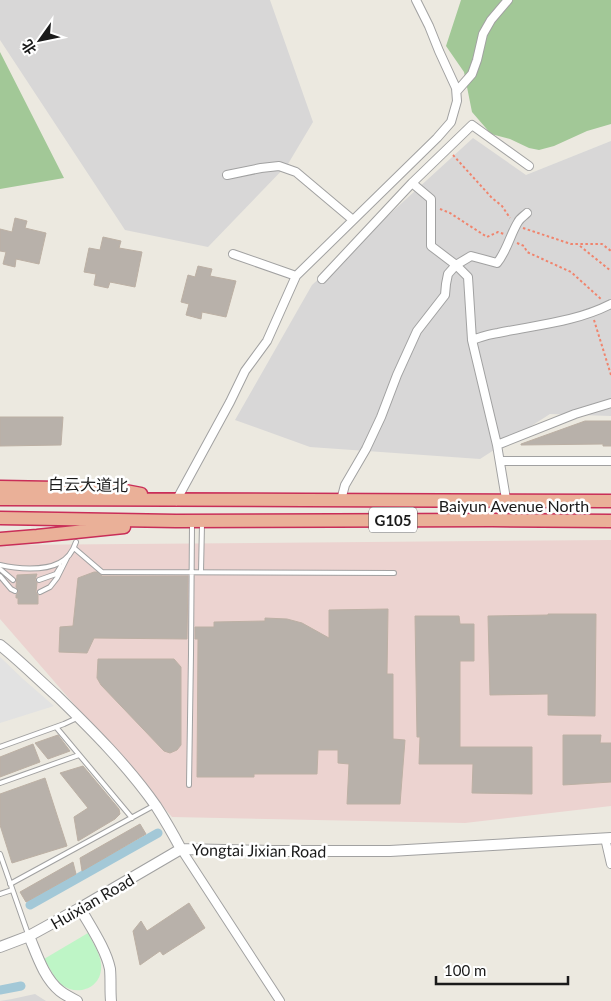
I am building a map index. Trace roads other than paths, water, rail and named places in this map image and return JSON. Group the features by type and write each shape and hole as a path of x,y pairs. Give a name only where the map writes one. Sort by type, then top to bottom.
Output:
{"highway":[{"name":"G105","path":"0,487 115,489 176,501"},
{"name":"白云大道北","path":"0,499 176,501"},
{"name":"Baiyun Avenue North","path":"176,501 506,499 611,501"},
{"name":"G105","path":"0,518 176,521"},
{"name":"Baiyun Avenue North","path":"176,521 492,520 611,522"},
{"name":"G105","path":"0,539 176,521"}],"street":[{"path":"176,501 245,371 267,341 296,276 437,138 450,122 457,101 457,91 416,0"},
{"path":"457,91 472,74 483,34 490,20 506,1"},
{"path":"322,279 412,183 472,125 528,166"},
{"path":"228,175 279,166 296,172 353,220"},
{"path":"412,183 431,199 431,246 456,264 468,277 472,340 497,445 506,499"},
{"path":"341,500 345,485 381,417 417,331 445,296 448,274 456,264 471,256 497,263 518,221 527,213"},
{"path":"233,254 296,276"},
{"path":"472,340 496,333 538,326 592,312 610,305"},
{"path":"497,445 574,414 611,402"},
{"path":"500,461 611,461"},
{"name":"Yongtai Jixian Road","path":"0,645 79,717 114,754 155,805 181,849 390,851 608,838"},
{"path":"608,838 611,864"},
{"path":"181,849 280,1001"},
{"name":"Huixian Road","path":"0,947 29,936 181,849"},
{"path":"80,908 107,958 110,970 111,1001"},
{"path":"29,936 54,986 61,993 77,1001"}],"lane":[{"path":"189,784 192,572 197,521"},
{"path":"197,521 201,572"},
{"path":"39,580 56,574 76,542"},
{"path":"74,548 102,572 394,573"},
{"path":"0,565 40,568 60,563 66,558"},
{"path":"40,592 50,587 57,578 66,558"},
{"path":"0,569 13,580"},
{"path":"0,576 15,591"},
{"path":"0,747 79,717"},
{"path":"56,727 132,818"},
{"path":"0,783 79,755"},
{"path":"10,884 155,805"},
{"path":"0,854 29,936"},
{"path":"0,894 12,890"}],"waterway":[{"path":"30,905 158,833"},
{"path":"0,990 21,986"}]}
